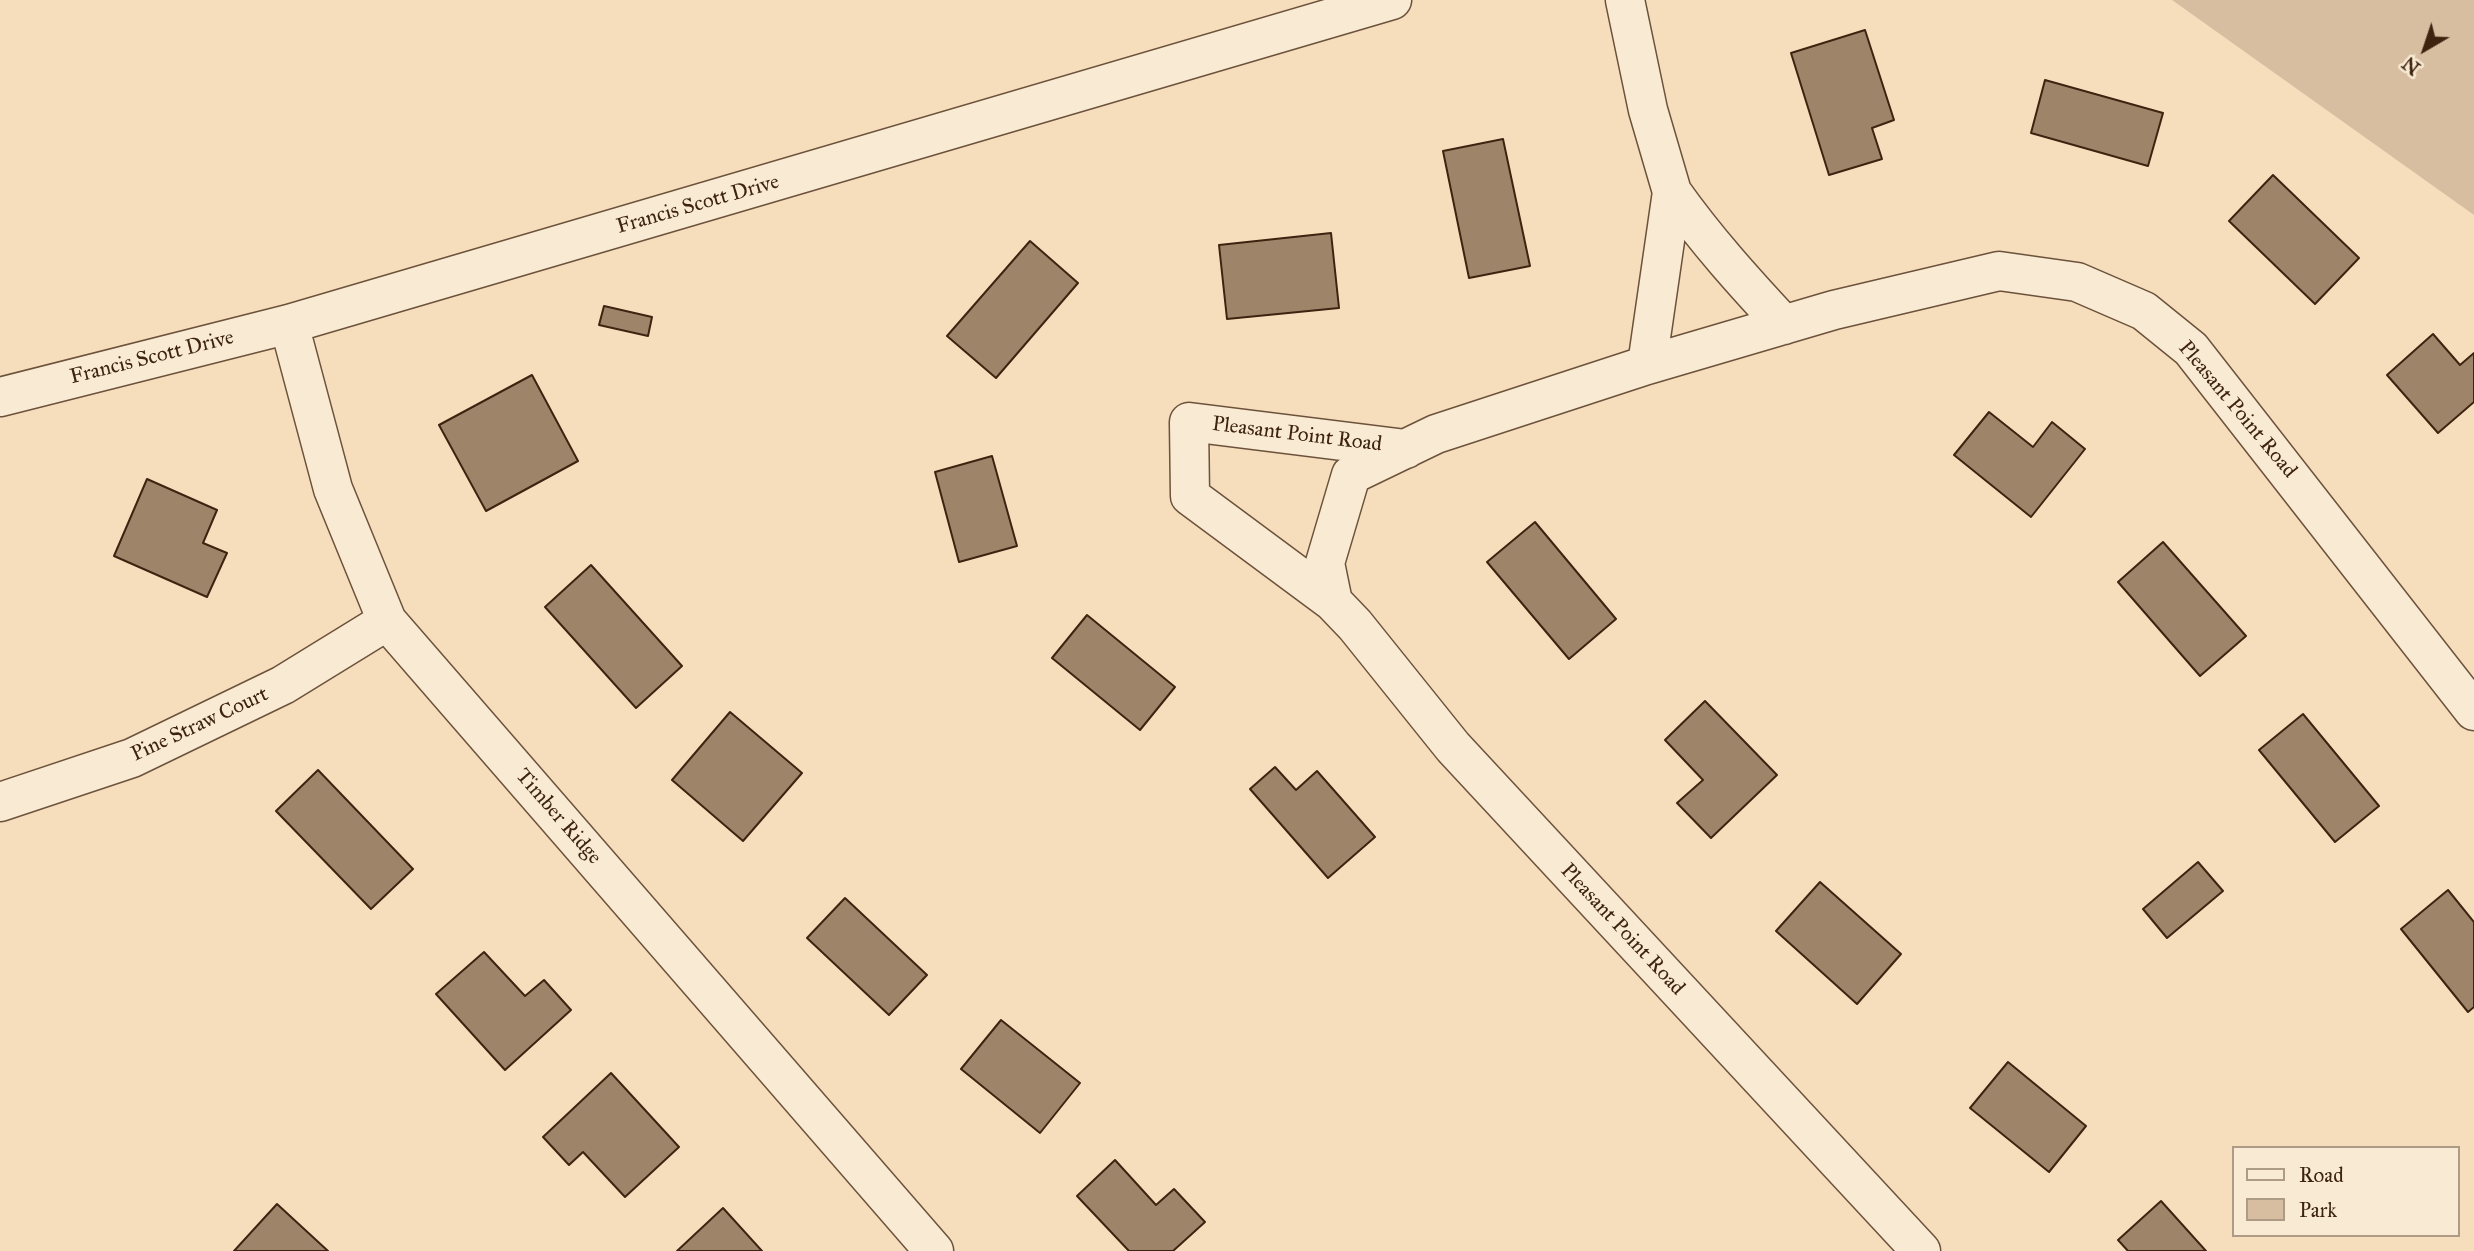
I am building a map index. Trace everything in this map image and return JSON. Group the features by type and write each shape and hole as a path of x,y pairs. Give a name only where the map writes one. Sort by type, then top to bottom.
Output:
{"street":[{"name":"Francis Scott Drive","path":"0,397 289,324 1392,0"},
{"path":"1625,0 1648,110 1672,192 1699,230 1784,325"},
{"path":"1647,365 1672,192"},
{"name":"Pleasant Point Road","path":"1333,602 1325,563 1351,475 1454,428 1647,365 1834,310 1999,271 2077,282 2144,311 2192,349 2474,711"},
{"name":"Timber Ridge","path":"289,324 333,489 387,621 934,1251"},
{"name":"Pleasant Point Road","path":"1406,449 1189,422 1190,496 1333,602 1355,625 1453,747 1921,1251"},
{"name":"Pine Straw Court","path":"0,802 132,758 283,685 387,621"}],"green space":[{"path":"2172,0 2474,0 2474,215"}],"building":[{"path":"1865,30 1894,120 1872,128 1882,159 1829,175 1791,53"},
{"path":"2045,80 2163,113 2148,166 2031,133"},
{"path":"1503,139 1530,266 1469,278 1443,151"},
{"path":"2273,175 2359,258 2315,304 2229,221"},
{"path":"1331,233 1339,308 1227,319 1219,245"},
{"path":"1030,241 1078,283 996,378 947,336"},
{"path":"604,306 652,317 648,336 599,325"},
{"path":"2433,334 2460,365 2474,353 2474,402 2438,433 2387,375"},
{"path":"532,375 578,461 486,511 439,425"},
{"path":"1989,412 2033,447 2052,422 2085,449 2031,517 1954,455"},
{"path":"992,456 1017,546 959,562 935,472"},
{"path":"147,479 217,510 203,543 227,553 207,597 114,556"},
{"path":"1535,522 1616,619 1569,659 1487,562"},
{"path":"2163,542 2246,636 2200,676 2118,582"},
{"path":"591,565 682,666 636,708 545,607"},
{"path":"1087,615 1175,687 1140,730 1052,658"},
{"path":"1705,701 1777,775 1711,838 1677,803 1703,780 1665,740"},
{"path":"730,712 802,773 743,841 672,780"},
{"path":"2303,714 2379,806 2335,842 2259,750"},
{"path":"1275,767 1296,790 1317,771 1375,837 1328,878 1250,789"},
{"path":"318,770 413,869 371,909 276,811"},
{"path":"2198,862 2223,891 2167,938 2143,909"},
{"path":"1820,882 1901,954 1857,1004 1776,931"},
{"path":"2448,890 2474,922 2474,1007 2468,1012 2401,929"},
{"path":"845,898 927,975 889,1015 807,938"},
{"path":"484,952 525,996 544,980 571,1010 505,1070 436,994"},
{"path":"1001,1020 1080,1083 1040,1133 961,1069"},
{"path":"2008,1062 2086,1126 2049,1172 1970,1108"},
{"path":"611,1073 679,1147 625,1197 583,1152 569,1165 543,1137"},
{"path":"1115,1160 1156,1205 1174,1189 1205,1222 1173,1251 1129,1251 1077,1196"},
{"path":"2161,1201 2206,1251 2128,1251 2118,1240"},
{"path":"277,1204 328,1251 234,1251"},
{"path":"723,1208 762,1251 677,1251"}]}
